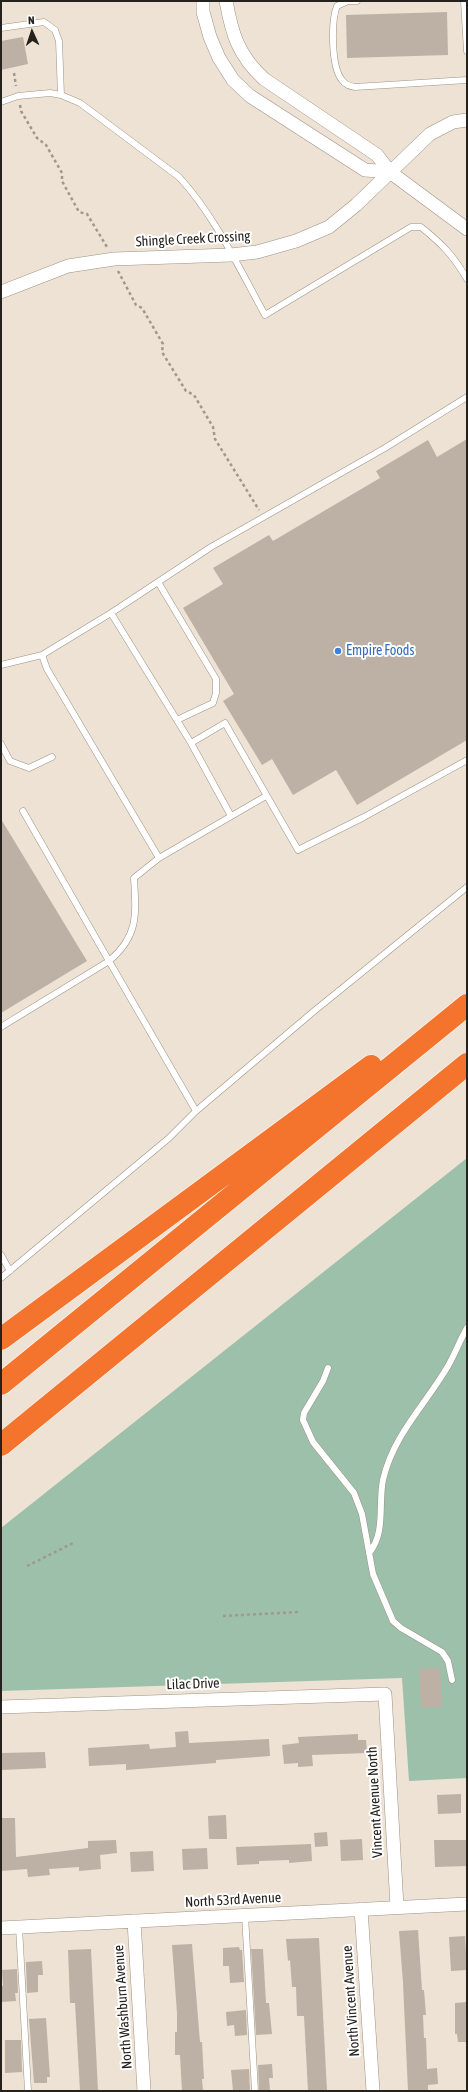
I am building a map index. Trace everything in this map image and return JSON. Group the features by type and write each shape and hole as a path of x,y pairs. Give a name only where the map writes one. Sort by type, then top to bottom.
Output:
{"highway":[{"path":"1,1339 162,1222 352,1080 467,998"},
{"path":"1,1384 467,1005"},
{"path":"1,1444 467,1064"},
{"path":"1,1457 77,1382"}],"street":[{"path":"203,1 203,12 210,37 219,58 233,80 250,96 365,170 390,172"},
{"path":"226,1 234,39 242,56 252,68 264,79 377,155 390,172 467,229"},
{"name":"Shingle Creek Crossing","path":"1,292 68,266 114,259 231,255 258,252 296,241 329,227 356,205 430,134 453,122 467,120"},
{"name":"Lilac Drive","path":"1,1707 385,1694"},
{"name":"Vincent Avenue North","path":"385,1694 397,1908"},
{"name":"North 53rd Avenue","path":"1,1928 467,1904"},
{"name":"North Vincent Avenue","path":"361,1909 373,2091"},
{"name":"North Washburn Avenue","path":"134,1921 144,2091"}],"lane":[{"path":"357,1 348,1 337,6 333,15 334,65 341,80 347,85 356,87 467,80"},
{"path":"464,1 467,51"},
{"path":"1,28 44,22 56,30 60,41 61,95"},
{"path":"1,102 18,96 50,93 61,95 80,103 180,177 192,191 265,315 411,227 421,227 435,238 453,256 467,279"},
{"path":"1,665 42,655 111,613 211,548 385,448 467,397"},
{"path":"158,582 216,679 216,693 213,703 177,720"},
{"path":"111,613 191,743 231,816"},
{"path":"42,655 48,669 159,858"},
{"path":"191,743 225,722 298,850 364,817 467,760"},
{"path":"1,744 10,761 29,768 52,757"},
{"path":"1,1027 109,961 122,950 132,932 136,917 134,878 159,858 266,796"},
{"path":"23,812 196,1111"},
{"path":"1,1278 170,1138 196,1111 313,1012 467,887"},
{"path":"1,1255 10,1271"},
{"path":"369,1553 374,1548 379,1533 383,1481 391,1455 407,1427 447,1367 467,1328"},
{"path":"328,1368 323,1381 304,1412 303,1420 313,1442 354,1493 362,1514 373,1574 393,1621 401,1628 442,1652 448,1661 452,1680"},
{"path":"244,1916 255,2091"},
{"path":"19,1927 28,2091"}],"path":[{"path":"14,73 21,111 37,138 46,144 62,173 62,181 79,212 87,214 114,259 119,276 136,305 142,308 163,344 162,352 186,391 194,395 213,427 215,438 264,517"},
{"path":"26,1566 75,1542"},
{"path":"223,1616 299,1612"}],"green space":[{"path":"467,1158 467,1778 409,1781 402,1678 1,1691 1,1528"}],"building":[{"path":"447,12 448,55 347,58 346,15"},
{"path":"23,37 28,64 1,70 1,41"},
{"name":"Empire Foods","path":"467,439 467,740 357,805 336,770 293,795 272,759 262,765 223,701 234,694 183,608 223,584 213,568 269,535 273,541 380,478 376,471 428,440 437,457"},
{"path":"1,819 87,961 1,1013"},
{"path":"440,1668 442,1707 421,1708 419,1669"},
{"path":"188,1731 189,1743 269,1739 270,1756 216,1760 216,1763 126,1770 126,1764 89,1766 88,1748 149,1744 150,1749 176,1747 175,1732"},
{"path":"358,1734 358,1740 366,1740 367,1753 312,1755 313,1766 298,1767 298,1763 284,1764 282,1745 299,1743 298,1737"},
{"path":"45,1752 46,1768 1,1770 1,1753"},
{"path":"461,1794 461,1813 438,1814 437,1795"},
{"path":"226,1815 227,1839 209,1839 208,1816"},
{"path":"1,1818 15,1818 16,1857 88,1848 88,1841 116,1840 117,1853 100,1855 101,1869 79,1871 79,1867 49,1869 50,1875 28,1877 27,1869 1,1871"},
{"path":"327,1832 328,1846 315,1847 314,1833"},
{"path":"362,1839 363,1860 341,1861 340,1840"},
{"path":"434,1840 467,1840 467,1866 435,1867"},
{"path":"311,1844 312,1861 289,1863 289,1860 259,1861 259,1864 237,1865 236,1847"},
{"path":"207,1848 208,1869 183,1870 182,1849"},
{"path":"153,1851 154,1871 131,1872 130,1852"},
{"path":"418,1930 422,1990 424,1990 426,2015 423,2015 424,2038 426,2038 427,2069 437,2068 438,2084 428,2085 428,2091 408,2091 399,1931"},
{"path":"465,1936 467,1970 451,1971 449,1937"},
{"path":"319,1938 327,2091 308,2091 304,2016 297,2016 296,1987 292,1987 290,1960 288,1961 286,1939"},
{"path":"192,1944 200,2042 202,2042 204,2079 202,2079 203,2091 182,2091 180,2055 175,2055 177,2013 172,1945"},
{"path":"239,1947 240,1950 242,1950 244,1982 230,1983 229,1966 223,1966 223,1948"},
{"path":"91,1949 98,2091 80,2091 75,2003 70,2003 68,1950"},
{"path":"251,1949 263,1949 266,2003 269,2003 272,2034 256,2035"},
{"path":"42,1961 43,1975 38,1975 38,1992 27,1993 26,1962"},
{"path":"17,1969 18,1993 15,1993 16,2001 1,2002 1,1986 3,1986 2,1970"},
{"path":"467,2002 467,2042 458,2042 457,2034 455,2034 455,2003"},
{"path":"246,2010 247,2035 235,2036 234,2025 227,2026 226,2012"},
{"path":"46,2018 50,2077 47,2077 47,2083 34,2083 29,2019"},
{"path":"5,2040 21,2040 22,2072 5,2073"},
{"path":"272,2064 273,2078 269,2078 270,2091 259,2091 258,2065"},
{"path":"249,2069 250,2091 233,2091 231,2070"}],"place":[{"name":"Empire Foods","path":"338,651"}]}
